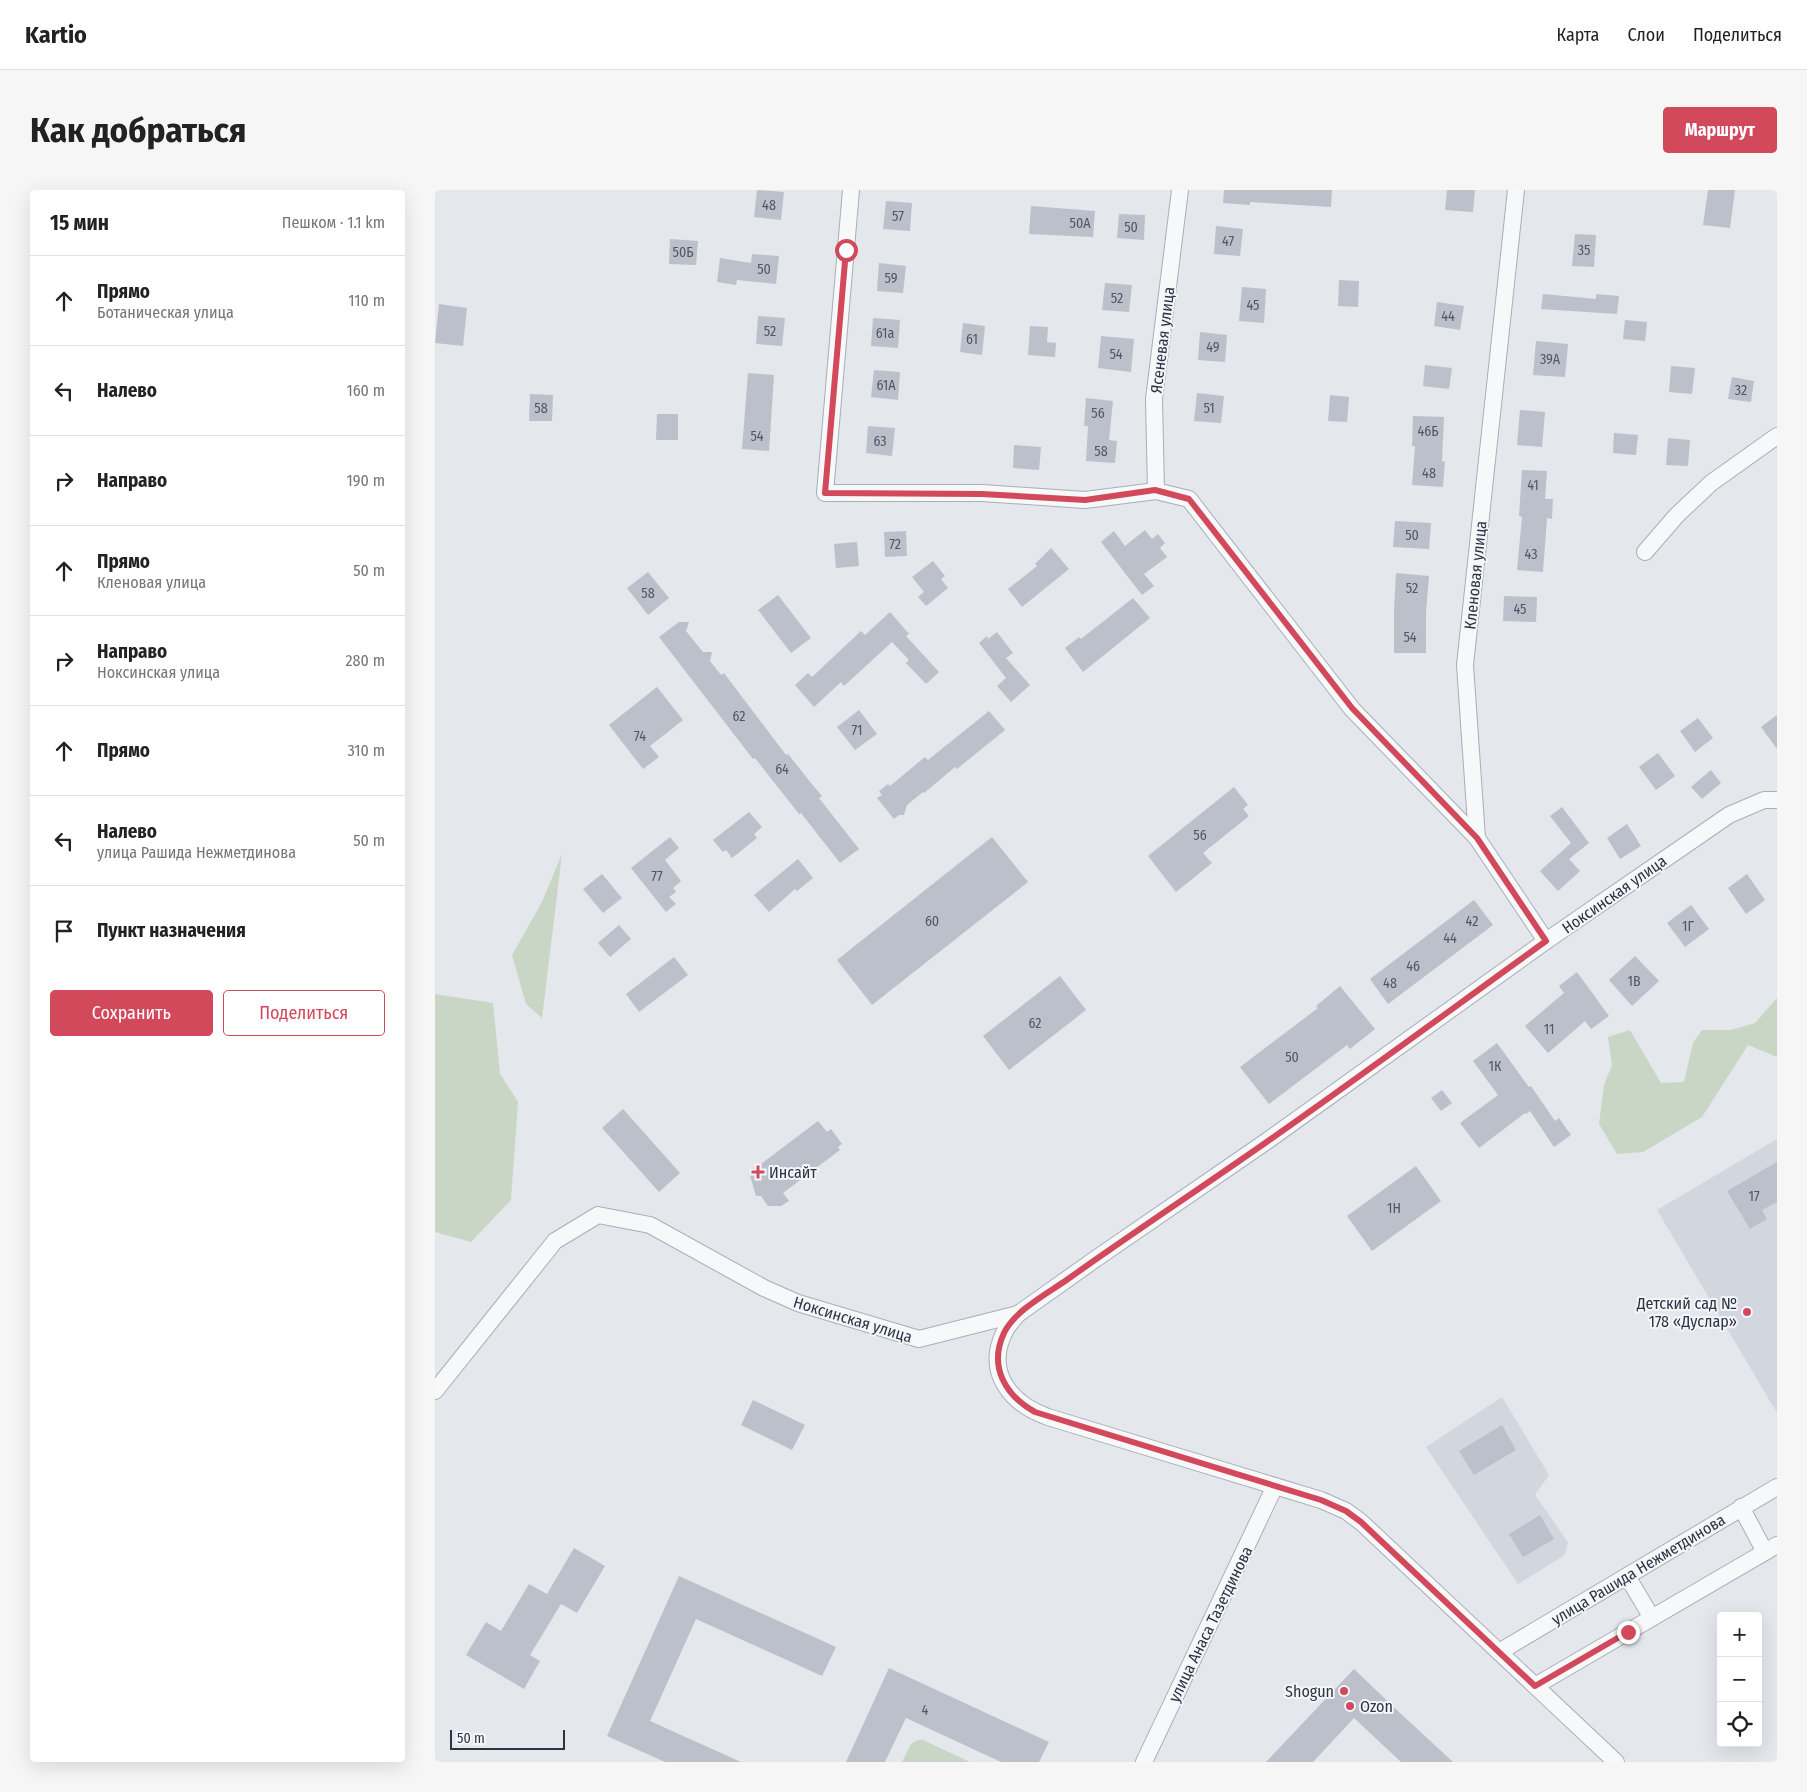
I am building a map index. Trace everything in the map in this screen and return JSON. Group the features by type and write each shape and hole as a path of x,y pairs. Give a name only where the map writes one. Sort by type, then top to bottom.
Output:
{"street":[{"path":"851,190 825,493 982,494 1085,500 1155,490 1189,499 1352,708 1477,838"},
{"name":"Ясеневая улица","path":"1155,490 1154,399 1180,190"},
{"name":"Кленовая улица","path":"1516,190 1465,665 1477,838 1546,941"},
{"path":"1645,552 1677,515 1711,483 1777,436"},
{"name":"Ноксинская улица","path":"435,1391 555,1241 598,1215 649,1225 764,1288 798,1304 919,1339 1018,1314 1267,1142 1546,941 1729,815 1765,800 1777,800"},
{"path":"1018,1314 1004,1332 998,1350 999,1370 1004,1384 1012,1396 1024,1406 1048,1417 1330,1504 1354,1517 1616,1762"},
{"name":"улица Анаса Тазетдинова","path":"1144,1762 1275,1486"},
{"name":"улица Рашида Нежметдинова","path":"1499,1652 1777,1487"},
{"path":"1535,1686 1771,1548 1741,1508"},
{"path":"1627,1576 1652,1618"}],"shaded area":[{"name":"Детский сад № 178 «Дуслар»","path":"1777,1139 1777,1413 1657,1210"},
{"path":"1502,1397 1549,1475 1535,1495 1568,1542 1565,1555 1518,1584 1426,1447"}],"green space":[{"path":"562,854 542,1018 526,1004 512,955 542,902"},
{"path":"435,994 493,1003 500,1074 518,1102 511,1200 471,1242 435,1232"},
{"path":"1777,998 1777,1057 1748,1045 1702,1117 1643,1152 1617,1154 1599,1124 1604,1085 1612,1065 1608,1037 1630,1030 1661,1083 1684,1082 1693,1043 1702,1030 1731,1030 1755,1023"},
{"path":"918,1740 923,1740 970,1762 902,1762 911,1744"}],"building":[{"path":"757,190 784,192 781,220 754,217"},
{"path":"1224,190 1332,190 1331,207 1250,202 1250,205 1223,203"},
{"path":"1447,190 1475,190 1473,212 1445,210"},
{"path":"1708,190 1735,190 1730,228 1703,225"},
{"path":"886,201 912,203 910,231 883,229"},
{"path":"1031,206 1095,211 1093,237 1029,234"},
{"path":"1119,214 1145,215 1144,240 1117,238"},
{"path":"1216,226 1243,229 1240,256 1214,254"},
{"path":"1575,234 1596,235 1594,267 1572,266"},
{"path":"670,239 698,241 696,265 669,264"},
{"path":"752,254 779,256 776,284 737,280 736,285 717,282 720,258 751,263"},
{"path":"879,263 906,266 903,293 877,291"},
{"path":"1339,280 1359,281 1358,307 1338,306"},
{"path":"1105,283 1132,285 1129,312 1102,310"},
{"path":"1242,287 1266,289 1264,323 1239,321"},
{"path":"1543,294 1596,299 1596,294 1619,296 1617,314 1541,309"},
{"path":"1437,302 1464,306 1460,330 1434,326"},
{"path":"439,304 467,308 463,346 435,343"},
{"path":"758,316 785,318 782,346 756,344"},
{"path":"873,318 900,320 898,348 871,346"},
{"path":"1625,320 1647,322 1645,341 1623,339"},
{"path":"963,323 985,326 982,355 960,352"},
{"path":"1030,326 1048,327 1047,342 1056,343 1055,357 1028,355"},
{"path":"1200,332 1227,335 1225,362 1198,360"},
{"path":"1101,336 1134,339 1131,372 1098,368"},
{"path":"1536,341 1568,344 1565,377 1533,375"},
{"path":"1425,365 1452,368 1449,389 1423,386"},
{"path":"1671,366 1695,368 1692,394 1669,392"},
{"path":"874,370 900,372 898,400 871,397"},
{"path":"748,373 774,375 769,451 742,449"},
{"path":"1732,377 1754,381 1751,402 1728,399"},
{"path":"1197,393 1224,396 1221,423 1194,421"},
{"path":"530,394 553,395 552,421 529,421"},
{"path":"1330,395 1349,397 1347,422 1328,421"},
{"path":"1086,398 1113,401 1109,440 1117,441 1115,463 1086,461 1088,426 1084,426"},
{"path":"1520,410 1545,412 1542,447 1517,445"},
{"path":"657,414 678,414 678,440 656,440"},
{"path":"1413,416 1444,417 1442,461 1445,462 1443,487 1412,485 1415,446 1412,446"},
{"path":"868,426 895,428 892,456 866,453"},
{"path":"1614,433 1638,435 1636,455 1613,453"},
{"path":"1668,438 1690,440 1688,466 1666,465"},
{"path":"1014,445 1041,447 1039,470 1013,468"},
{"path":"1522,470 1547,471 1545,499 1553,499 1552,519 1547,518 1543,572 1517,570 1522,517 1519,516"},
{"path":"1395,521 1431,523 1429,549 1393,547"},
{"path":"1145,530 1152,539 1158,534 1165,543 1160,548 1167,557 1144,574 1154,586 1142,595 1101,542 1114,531 1125,546"},
{"path":"906,531 907,556 885,557 884,532"},
{"path":"857,542 859,566 836,568 834,544"},
{"path":"1051,548 1069,569 1022,607 1008,589 1037,566 1035,564"},
{"path":"933,561 945,576 941,579 948,588 926,606 918,597 924,592 912,577"},
{"path":"648,572 669,598 648,615 627,588"},
{"path":"1396,573 1429,576 1426,612 1426,653 1394,653"},
{"path":"778,595 811,638 791,653 758,610"},
{"path":"1504,596 1537,597 1536,622 1503,621"},
{"path":"1133,598 1150,618 1083,672 1065,648 1079,637 1081,639"},
{"path":"890,612 909,634 906,636 939,672 926,684 906,663 909,660 892,642 844,686 841,682 814,707 795,685 808,673 812,677 861,631 865,635"},
{"path":"679,622 689,622 686,631 703,652 712,652 710,661 721,675 724,673 786,755 788,754 822,796 819,798 859,849 840,863 755,758 753,759 659,637"},
{"path":"997,632 1013,653 1006,658 1030,685 1011,702 997,686 1006,678 979,643 987,636 988,639"},
{"path":"657,687 683,720 650,746 659,757 643,769 609,725"},
{"path":"859,710 877,734 855,750 837,727"},
{"path":"989,711 1005,730 957,769 955,767 907,805 904,815 899,815 894,819 877,798 882,795 879,791 888,784 890,786 925,757 928,760"},
{"path":"1777,715 1777,749 1761,727"},
{"path":"1698,718 1713,738 1695,752 1680,731"},
{"path":"1658,753 1675,776 1656,790 1639,767"},
{"path":"1711,770 1721,783 1702,799 1691,787"},
{"path":"1234,787 1248,805 1243,809 1249,816 1203,853 1212,863 1176,892 1148,856"},
{"path":"1562,807 1589,843 1569,859 1580,871 1558,891 1540,871 1571,843 1550,816"},
{"path":"749,812 762,827 754,834 757,838 732,858 726,850 723,852 713,840"},
{"path":"1627,824 1641,846 1620,859 1607,838"},
{"path":"670,837 679,848 665,860 681,881 673,888 676,892 669,897 676,904 666,912 631,868"},
{"path":"992,837 1028,882 872,1005 837,960"},
{"path":"798,859 813,878 797,891 795,889 769,912 754,895"},
{"path":"602,874 622,898 603,913 583,889"},
{"path":"1747,874 1765,900 1746,914 1728,888"},
{"path":"1474,900 1493,925 1388,1004 1370,979"},
{"path":"1691,905 1709,929 1685,947 1667,923"},
{"path":"619,925 631,939 610,957 598,943"},
{"path":"1635,956 1659,981 1632,1006 1609,980"},
{"path":"674,957 688,975 639,1012 626,994"},
{"path":"1577,972 1609,1016 1591,1029 1585,1021 1548,1053 1525,1026 1564,993 1559,986"},
{"path":"1060,976 1086,1010 1009,1070 983,1036"},
{"path":"1340,986 1375,1029 1350,1049 1347,1045 1269,1104 1240,1067 1318,1008 1316,1006"},
{"path":"1497,1043 1529,1087 1531,1086 1555,1121 1559,1118 1571,1135 1554,1147 1530,1111 1479,1148 1460,1123 1498,1095 1473,1061"},
{"path":"1442,1090 1452,1103 1441,1111 1431,1098"},
{"path":"623,1109 680,1173 659,1192 602,1128"},
{"path":"818,1121 827,1132 831,1129 842,1144 838,1147 840,1150 783,1193 789,1201 781,1206 768,1206 761,1196 756,1196 749,1172"},
{"path":"1777,1162 1777,1202 1762,1210 1767,1219 1750,1229 1727,1191"},
{"path":"1416,1166 1441,1201 1372,1251 1347,1216"},
{"path":"753,1400 805,1425 792,1450 741,1425"},
{"path":"1502,1425 1516,1450 1474,1475 1459,1451"},
{"path":"1540,1515 1554,1539 1523,1557 1509,1534"},
{"path":"574,1548 605,1566 577,1613 561,1604 530,1655 540,1661 524,1689 466,1655 486,1622 501,1631 529,1584 547,1594"},
{"path":"679,1576 836,1647 822,1676 696,1619 650,1721 741,1762 665,1762 607,1736"},
{"path":"889,1668 1049,1742 1039,1762 1001,1762 906,1718 885,1762 846,1762"},
{"path":"1354,1669 1453,1762 1401,1762 1354,1718 1313,1762 1266,1762"}],"place":[{"name":"Инсайт","path":"758,1172"},
{"name":"Детский сад № 178 «Дуслар»","path":"1747,1312"},
{"name":"Shogun","path":"1344,1691"},
{"name":"Ozon","path":"1350,1706"}],"route":[{"path":"846,250 825,493 982,494 1085,500 1155,490 1189,499 1352,708 1477,838 1546,941 1267,1142 1018,1314 1004,1332 998,1350 999,1370 1004,1384 1012,1396 1035,1412 1321,1500 1346,1511 1361,1522 1535,1686 1628,1632"}]}
